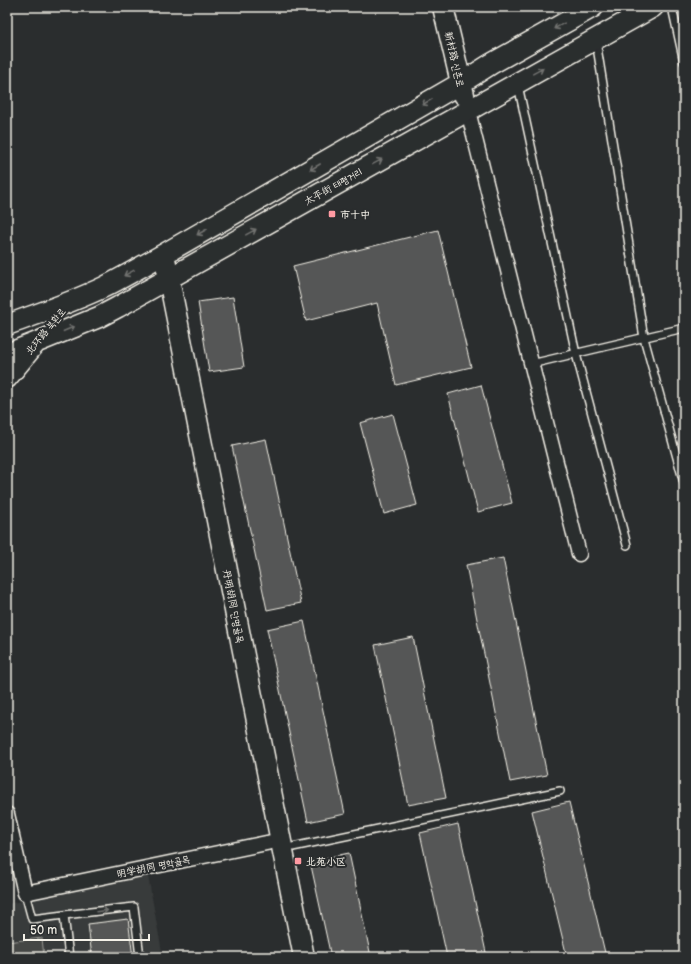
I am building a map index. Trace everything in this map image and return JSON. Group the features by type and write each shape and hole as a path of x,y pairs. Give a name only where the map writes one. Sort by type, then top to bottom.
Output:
{"main road":[{"name":"新村路 신촌로","path":"443,7 468,111"},
{"path":"7,325 68,303 104,287 461,83 491,64 593,7"},
{"name":"太平街 태평거리","path":"7,354 99,317 118,307 653,7"},
{"name":"丹明胡同 단명골목","path":"164,254 304,957"},
{"name":"北环路 북환로","path":"7,378 68,303"}],"street":[{"path":"468,111 579,554"},
{"path":"7,814 25,893"},
{"name":"明学胡同 명학골목","path":"25,893 282,844"}],"lane":[{"path":"672,7 684,62"},
{"path":"595,39 644,338 684,483"},
{"path":"518,83 576,354 627,545"},
{"path":"531,364 684,328"},
{"path":"282,844 560,791"},
{"path":"25,893 32,919 134,907 140,957"},
{"path":"64,915 69,957"}],"shaded area":[{"path":"148,876 163,957 7,957 7,904"},
{"path":"42,938 44,957 7,957 7,942"}],"building":[{"path":"438,230 471,367 396,385 377,303 306,321 293,266"},
{"path":"233,297 244,367 209,372 198,302"},
{"path":"481,385 512,503 478,512 448,394"},
{"path":"393,414 417,505 384,514 360,423"},
{"path":"266,439 301,603 267,610 232,446"},
{"path":"503,558 547,775 510,782 466,565"},
{"path":"304,621 345,814 308,822 267,629"},
{"path":"413,637 446,798 408,805 375,645"},
{"path":"569,802 606,957 567,957 532,811"},
{"path":"458,824 487,957 447,957 420,833"},
{"path":"349,853 371,957 331,957 310,861"},
{"path":"128,919 133,957 92,957 88,924"}],"place":[{"name":"市十中","path":"332,214"},
{"name":"北苑小区","path":"298,861"}]}
